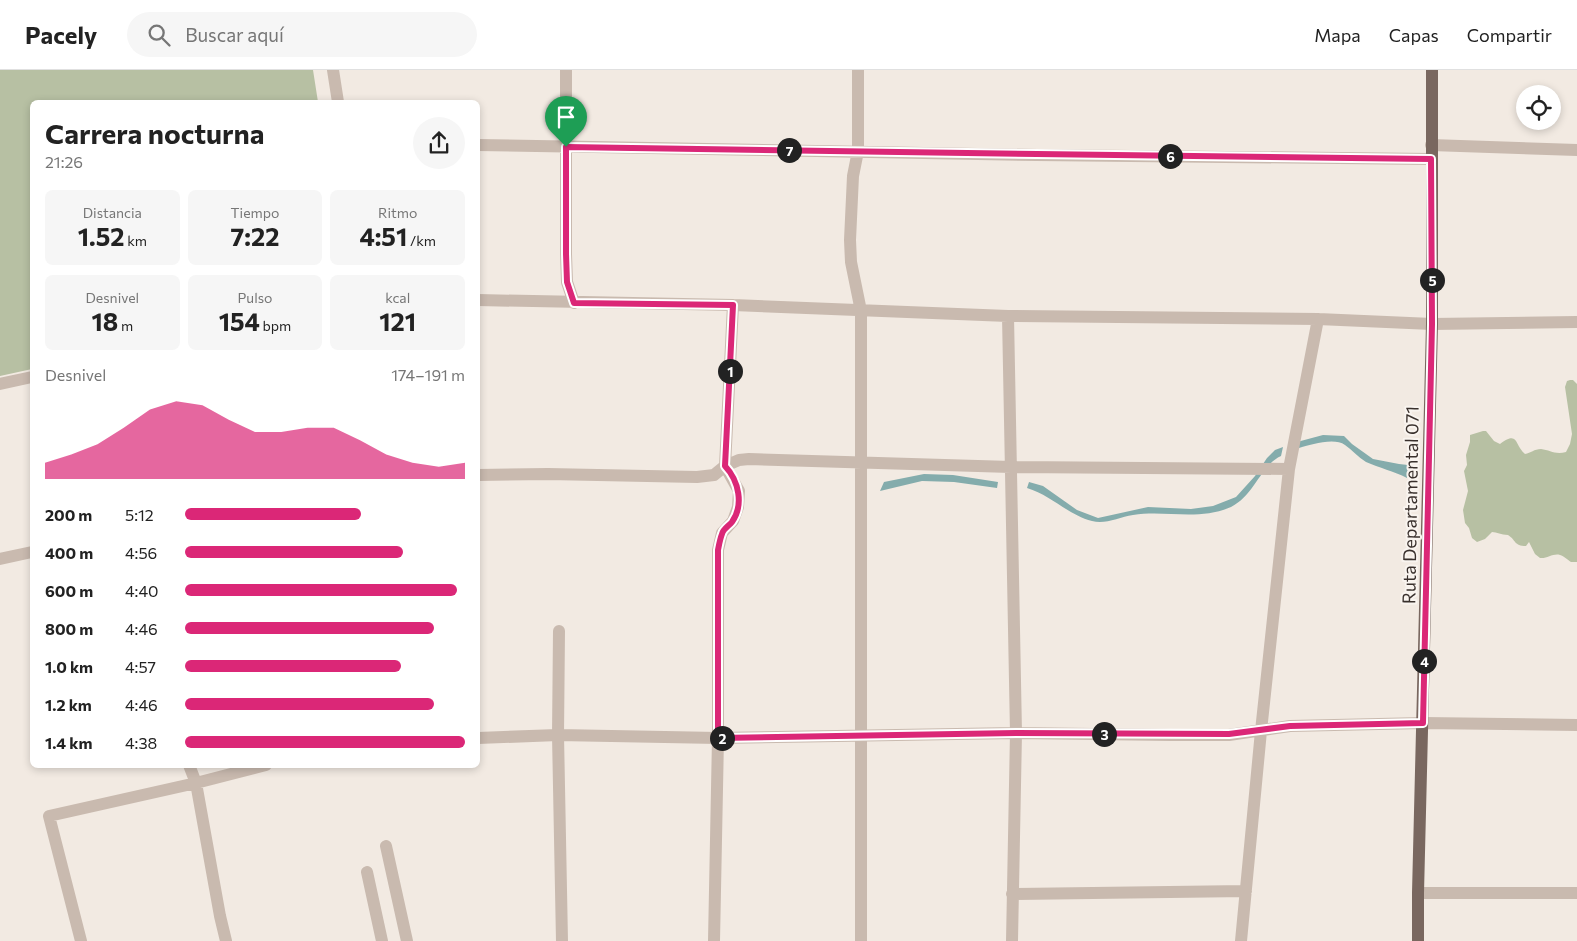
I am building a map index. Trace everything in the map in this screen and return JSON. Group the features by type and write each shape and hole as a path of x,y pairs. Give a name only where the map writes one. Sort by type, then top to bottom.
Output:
{"main road":[{"name":"Ruta Departamental 071","path":"1418,941 1432,324 1432,70"}],"street":[{"path":"333,70 338,100"},
{"path":"566,70 566,254 567,282 574,303"},
{"path":"858,70 858,151 853,176 850,240 851,262 861,310 861,941"},
{"path":"480,145 1431,159"},
{"path":"1431,145 1577,150"},
{"path":"480,300 733,305 1008,316 1318,319 1432,324 1577,322"},
{"path":"714,941 718,738 718,550 722,533 733,521 738,508 739,491 725,466 733,305"},
{"path":"1008,316 1016,733 1012,941"},
{"path":"1241,941 1289,470 1318,319"},
{"path":"0,384 30,377"},
{"path":"480,474 697,477 714,476 725,466 739,460 749,459 1011,467 1289,470"},
{"path":"0,559 30,552"},
{"path":"559,631 558,735 562,941"},
{"path":"480,738 558,735 718,738 861,737 1016,733 1170,735 1229,734 1290,726 1423,723 1577,725"},
{"path":"190,768 196,783 226,941"},
{"path":"81,941 49,816 254,768"},
{"path":"386,846 407,941"},
{"path":"367,872 382,941"},
{"path":"1012,894 1246,891"},
{"path":"1418,893 1577,893"}],"green space":[{"path":"0,70 313,70 318,100 30,100 30,369 0,376"},
{"path":"1570,380 1577,384 1577,562 1571,562 1563,556 1557,555 1540,558 1535,554 1529,542 1526,546 1519,545 1508,535 1496,532 1492,532 1485,539 1477,542 1472,538 1469,528 1465,523 1463,510 1468,491 1464,471 1467,465 1466,455 1470,435 1486,431 1494,441 1500,444 1510,438 1516,440 1525,454 1541,449 1556,453 1566,452 1572,434 1565,387 1567,381"}],"water":[{"path":"1323,435 1344,436 1373,459 1408,465 1407,478 1366,462 1340,443 1322,442 1299,448 1297,442"},
{"path":"1283,447 1281,456 1268,466 1246,496 1231,507 1207,513 1145,514 1097,522 1083,518 1044,495 1027,488 1029,482 1043,486 1077,510 1098,518 1148,507 1191,509 1213,506 1236,497 1255,476 1267,458 1275,450"},
{"path":"924,474 953,475 998,482 997,488 954,482 922,481 880,491 884,482"}],"route":[{"path":"566,147 1431,159 1432,324 1423,723 1290,726 1229,734 1016,733 718,738 718,550 722,533 733,521 738,508 739,491 725,466 733,305 574,303 567,282 566,147"}]}
